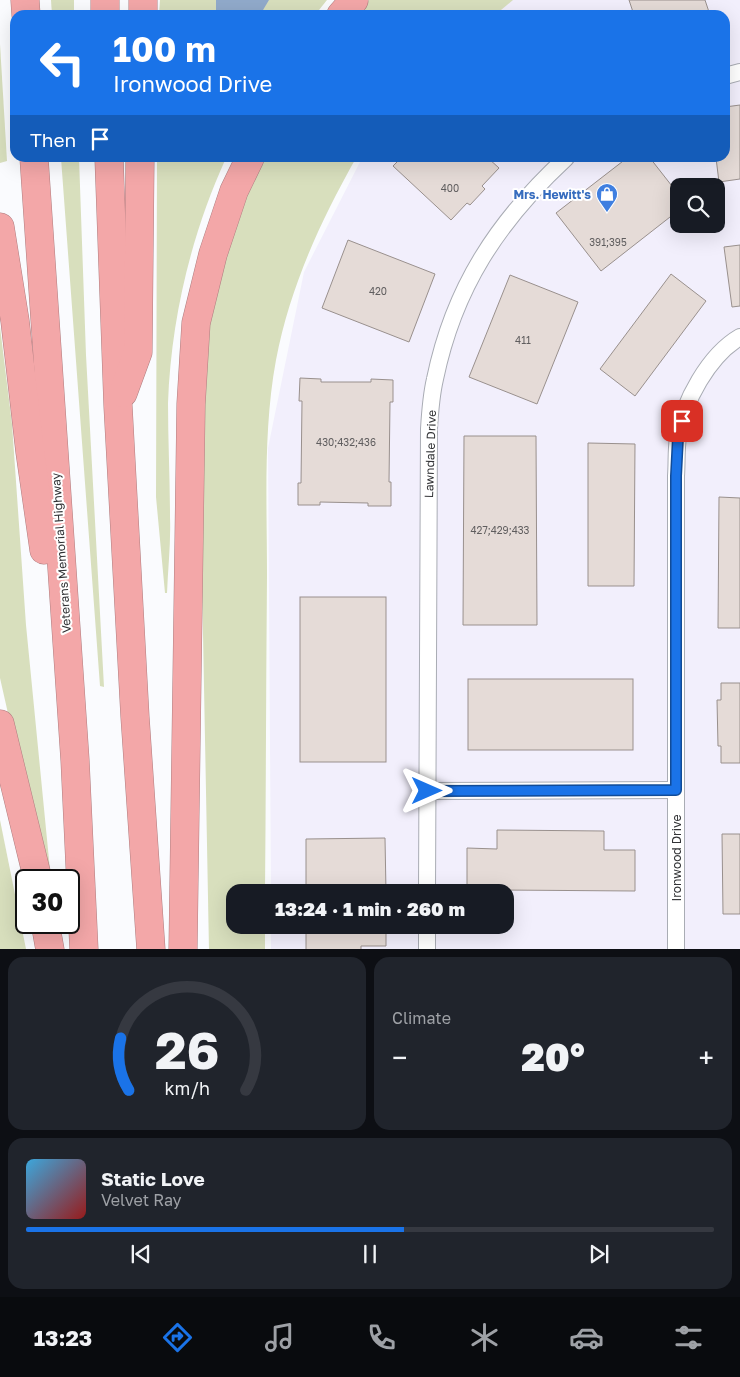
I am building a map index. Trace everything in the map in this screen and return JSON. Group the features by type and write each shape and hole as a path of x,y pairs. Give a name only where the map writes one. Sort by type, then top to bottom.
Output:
{"highway":[{"path":"345,10 354,0"},
{"name":"Veterans Memorial Highway","path":"34,162 75,760 84,949"},
{"path":"109,162 118,406 134,717 151,949"},
{"path":"118,406 138,352 140,162"},
{"path":"183,949 191,404 196,323 213,254 231,200 248,162"},
{"path":"0,227 15,321 30,452 75,760"},
{"path":"0,724 35,869"},
{"path":"47,934 50,949"}],"street":[{"name":"Lawndale Drive","path":"427,884 429,429 434,380 445,338 462,294 476,265 506,221 540,181 561,162"},
{"name":"Ironwood Drive","path":"676,949 676,476 678,437 687,405 703,374 719,355 740,337"},
{"path":"427,791 676,790"},
{"path":"427,934 427,949"}],"shaded area":[{"path":"506,0 740,0 740,949 271,949 271,934 514,934 514,884 271,884 268,448 304,272 360,162 730,162 730,10 492,10"}],"green space":[{"path":"51,0 74,0 74,10 52,10"},
{"path":"160,0 327,0 319,10 159,10"},
{"path":"369,0 513,0 501,10 360,10"},
{"path":"0,44 7,161 0,163"},
{"path":"61,162 79,162 86,355 104,687 100,686"},
{"path":"157,162 224,162 193,247 178,309 173,340 168,403 170,545 167,593 165,593 156,497"},
{"path":"258,162 354,162 330,206 298,281 282,333 272,386 267,440 265,884 226,884 226,934 265,934 265,949 209,949 199,422 200,386 215,282"},
{"path":"0,327 12,424 26,625 50,869 42,869 0,678"},
{"path":"0,820 15,894 15,934 23,934 26,949 0,949"}],"water":[{"path":"216,0 269,0 263,10 216,10"}],"building":[{"path":"629,0 705,0 708,10 632,10"},
{"path":"740,105 740,179 725,181 725,178 718,178 716,162 730,162 730,106"},
{"path":"397,162 492,162 499,168 482,186 485,189 470,205 467,203 451,220 393,166"},
{"path":"622,162 653,162 670,184 670,217 601,271 556,213"},
{"path":"348,240 435,274 409,342 322,308"},
{"path":"740,245 740,306 732,307 724,247"},
{"path":"671,274 706,301 635,396 600,369"},
{"path":"510,275 578,302 537,404 469,377"},
{"path":"300,378 321,379 321,382 371,382 371,379 393,380 393,402 390,402 389,482 391,482 391,506 368,506 368,503 320,502 320,505 298,505 298,483 301,483 302,401 299,401"},
{"path":"464,436 536,436 537,625 463,625"},
{"path":"588,443 635,444 634,586 588,586"},
{"path":"719,497 740,498 740,628 718,628"},
{"path":"300,597 386,597 386,762 300,762"},
{"path":"468,679 633,679 633,750 468,750"},
{"path":"721,683 740,683 740,763 721,763 721,746 718,746 717,700 721,700"},
{"path":"497,830 604,831 604,850 635,850 635,891 514,890 514,884 467,884 467,848 497,849"},
{"path":"722,834 740,834 740,914 723,914"},
{"path":"385,838 386,884 306,884 306,839"},
{"path":"306,934 386,934 386,946 361,946 361,949 306,949"}],"place":[{"name":"Mrs. Hewitt's","path":"607,213"}],"route":[{"path":"427,791 676,790 676,476 678,437 682,421"}]}
